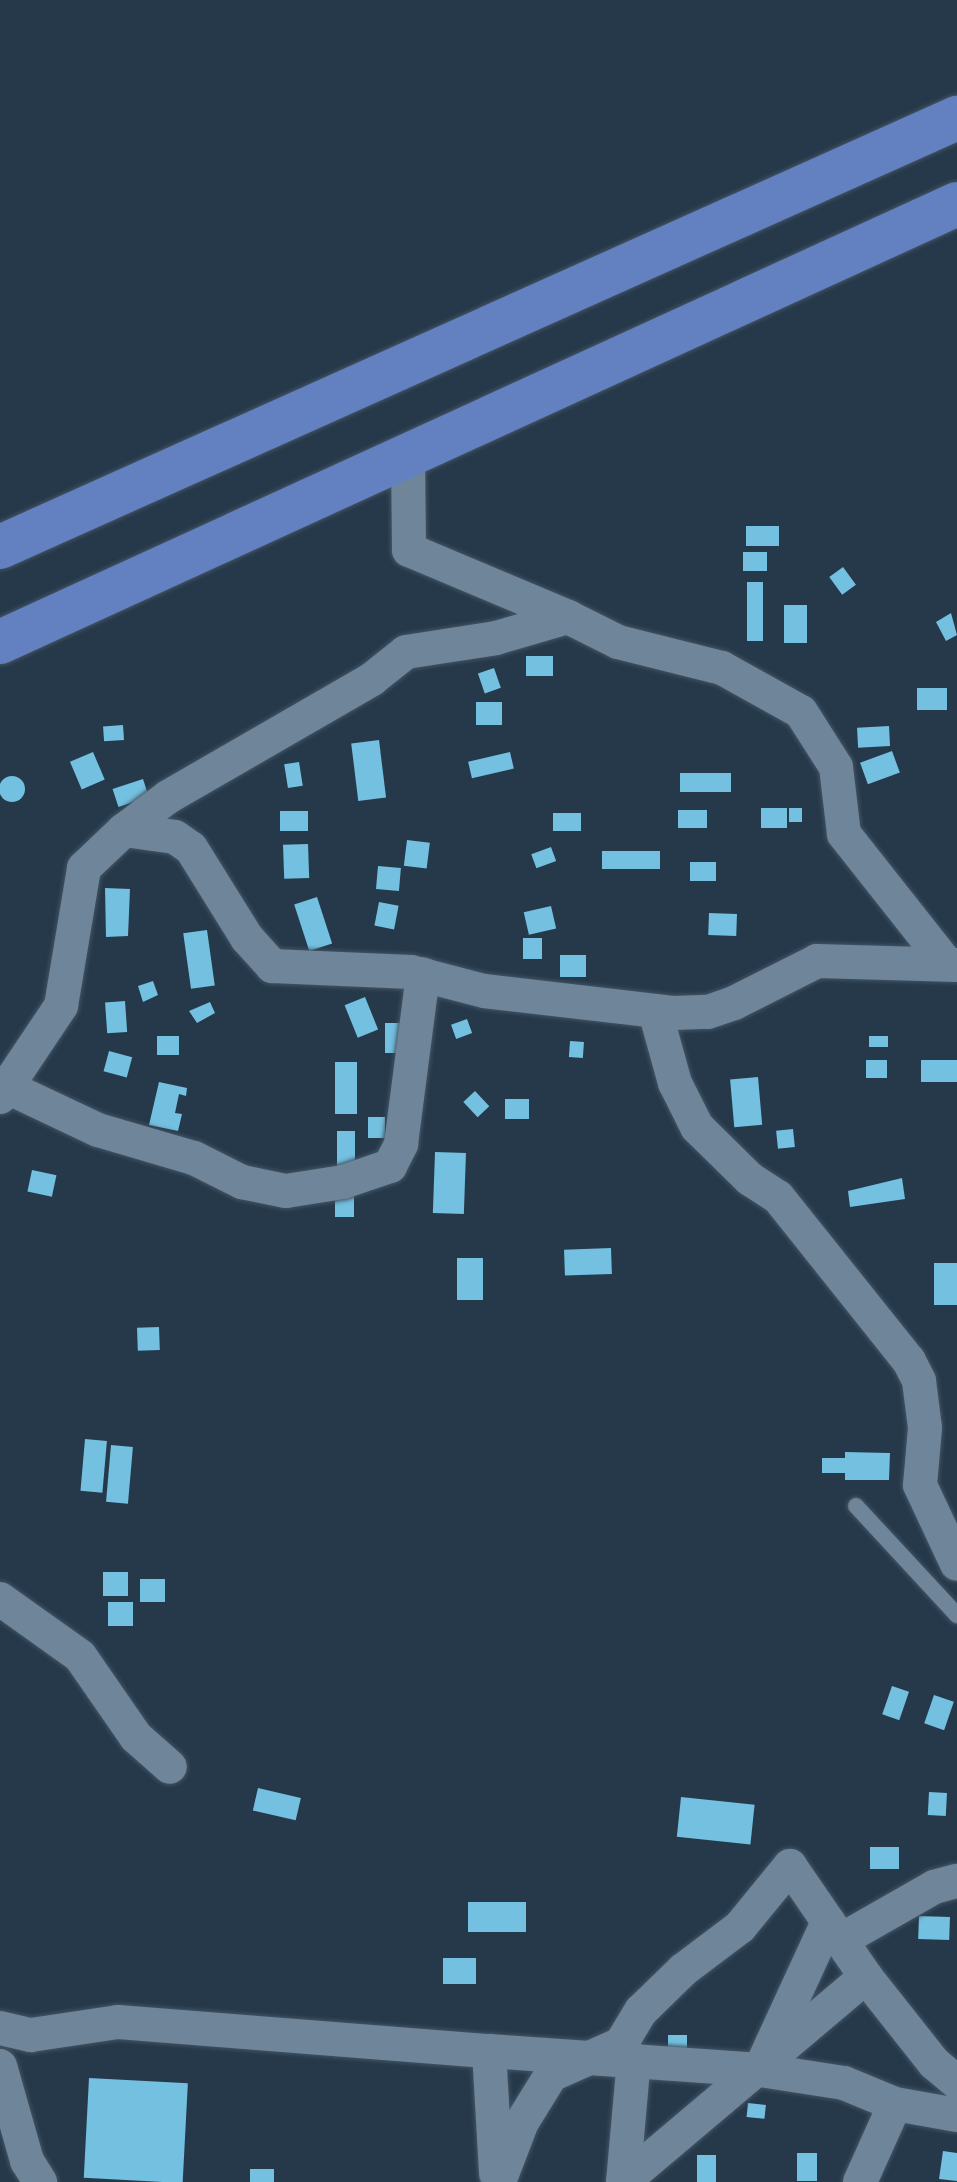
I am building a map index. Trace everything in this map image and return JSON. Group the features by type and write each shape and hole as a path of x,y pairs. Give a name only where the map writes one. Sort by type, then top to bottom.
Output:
{"main road":[{"path":"0,547 957,118"},
{"path":"0,642 957,204"}],"street":[{"path":"408,454 409,550 568,617 618,642 722,668 801,712 836,767 844,834 952,964"},
{"path":"423,974 401,1144 390,1166 343,1182 286,1191 242,1182 194,1158 98,1130 4,1092 61,1006 84,868 124,830 168,797 372,679 406,652 496,638 568,617"},
{"path":"124,830 175,837 191,848 247,938 272,966 360,967 423,974 499,993 655,1011 708,1012 817,961 952,964"},
{"path":"655,1011 675,1083 697,1127 750,1179 778,1197 909,1361 919,1381 924,1416 920,1485 957,1564"},
{"path":"0,1599 80,1656 136,1737 170,1767"},
{"path":"498,2182 537,2092 551,2075 621,2044 641,2011 683,1970 740,1927 790,1866 866,1977 934,2063 957,2082"},
{"path":"760,2070 835,1930 934,1887 957,1881"},
{"path":"623,2182 760,2070 866,1977"},
{"path":"0,2028 31,2035 118,2022 760,2070 844,2083 895,2104 957,2115"},
{"path":"489,2051 498,2182"},
{"path":"623,2182 634,2059"},
{"path":"0,2066 27,2161 40,2182"},
{"path":"860,2182 895,2104"}],"lane":[{"path":"856,1506 957,1615"}],"building":[{"path":"746,526 779,526 779,546 746,546"},
{"path":"743,552 767,552 767,571 743,571"},
{"path":"843,567 856,585 842,595 829,577"},
{"path":"747,582 763,582 763,641 747,641"},
{"path":"784,605 807,605 807,643 784,643"},
{"path":"951,613 957,635 946,641 936,622"},
{"path":"526,656 553,656 553,676 526,676"},
{"path":"494,668 501,688 485,693 478,674"},
{"path":"917,688 947,688 947,710 917,710"},
{"path":"476,702 502,702 502,725 476,725"},
{"path":"123,725 124,740 104,741 103,726"},
{"path":"889,726 890,746 858,748 857,728"},
{"path":"379,740 386,798 358,801 351,743"},
{"path":"892,751 900,773 868,784 860,763"},
{"path":"93,752 105,780 82,789 70,762"},
{"path":"510,752 514,769 472,778 468,762"},
{"path":"299,762 303,786 288,788 284,764"},
{"path":"680,773 731,773 731,792 680,792"},
{"path":"12,776 21,780 25,789 21,798 12,802 3,798 -1,789 3,780"},
{"path":"143,779 149,797 118,807 113,789"},
{"path":"761,808 787,808 787,828 761,828"},
{"path":"789,808 802,808 802,822 789,822"},
{"path":"678,810 707,810 707,828 678,828"},
{"path":"280,811 308,811 308,831 280,831"},
{"path":"553,813 581,813 581,831 553,831"},
{"path":"407,840 430,843 427,869 404,866"},
{"path":"308,844 309,878 284,879 283,845"},
{"path":"551,847 556,861 536,868 531,854"},
{"path":"602,851 660,851 660,869 602,869"},
{"path":"690,862 716,862 716,881 690,881"},
{"path":"378,866 401,868 399,891 376,889"},
{"path":"105,888 130,889 128,936 106,937"},
{"path":"317,897 332,944 309,951 294,904"},
{"path":"379,902 399,906 394,929 374,926"},
{"path":"551,906 556,928 529,935 524,912"},
{"path":"709,913 737,914 736,936 708,935"},
{"path":"207,930 215,985 191,989 183,933"},
{"path":"523,938 542,938 542,959 523,959"},
{"path":"560,955 586,955 586,977 560,977"},
{"path":"153,981 158,995 143,1002 138,986"},
{"path":"365,997 378,1029 358,1038 345,1005"},
{"path":"125,1001 127,1032 107,1033 105,1002"},
{"path":"210,1002 215,1013 197,1023 189,1011"},
{"path":"467,1019 472,1033 456,1039 451,1025"},
{"path":"385,1023 406,1023 406,1053 385,1053"},
{"path":"157,1036 179,1036 179,1055 157,1055"},
{"path":"869,1036 888,1036 888,1047 869,1047"},
{"path":"570,1041 584,1042 583,1058 569,1057"},
{"path":"109,1051 132,1057 127,1077 104,1071"},
{"path":"866,1060 887,1060 887,1078 866,1078"},
{"path":"921,1060 957,1060 957,1082 921,1082"},
{"path":"335,1062 357,1062 357,1114 335,1114"},
{"path":"758,1077 762,1125 734,1127 730,1079"},
{"path":"159,1082 187,1088 186,1096 179,1094 175,1113 182,1114 178,1131 149,1125"},
{"path":"475,1091 489,1106 478,1117 463,1102"},
{"path":"505,1099 529,1099 529,1119 505,1119"},
{"path":"368,1117 385,1117 385,1138 368,1138"},
{"path":"793,1129 795,1147 778,1149 776,1131"},
{"path":"337,1131 355,1131 355,1170 337,1170"},
{"path":"435,1152 466,1153 464,1214 433,1213"},
{"path":"32,1170 56,1175 52,1197 27,1192"},
{"path":"902,1178 905,1199 850,1207 848,1191"},
{"path":"335,1190 354,1190 354,1217 335,1217"},
{"path":"611,1248 612,1274 565,1276 564,1250"},
{"path":"457,1258 483,1258 483,1300 457,1300"},
{"path":"934,1263 957,1263 957,1305 934,1305"},
{"path":"159,1327 160,1350 138,1351 137,1328"},
{"path":"85,1439 107,1441 102,1493 80,1491"},
{"path":"111,1445 133,1447 128,1504 106,1502"},
{"path":"845,1452 890,1453 889,1480 845,1480 845,1473 822,1473 822,1458 845,1458"},
{"path":"103,1572 128,1572 128,1596 103,1596"},
{"path":"140,1579 165,1579 165,1602 140,1602"},
{"path":"108,1602 133,1602 133,1626 108,1626"},
{"path":"892,1686 909,1692 899,1720 882,1714"},
{"path":"934,1695 954,1702 944,1730 924,1723"},
{"path":"258,1788 301,1798 296,1820 253,1810"},
{"path":"929,1792 947,1793 946,1816 928,1815"},
{"path":"681,1797 755,1805 750,1845 677,1837"},
{"path":"870,1847 899,1847 899,1869 870,1869"},
{"path":"468,1902 526,1902 526,1932 468,1932"},
{"path":"919,1916 950,1917 949,1940 918,1939"},
{"path":"443,1958 476,1958 476,1984 443,1984"},
{"path":"668,2035 687,2035 687,2053 668,2053"},
{"path":"89,2078 188,2083 183,2182 84,2178"},
{"path":"748,2103 766,2105 764,2119 747,2117"},
{"path":"943,2151 957,2153 957,2181 939,2179"},
{"path":"797,2153 817,2153 817,2181 797,2181"},
{"path":"697,2155 716,2155 716,2182 697,2182"},
{"path":"250,2169 274,2169 274,2182 250,2182"}]}
